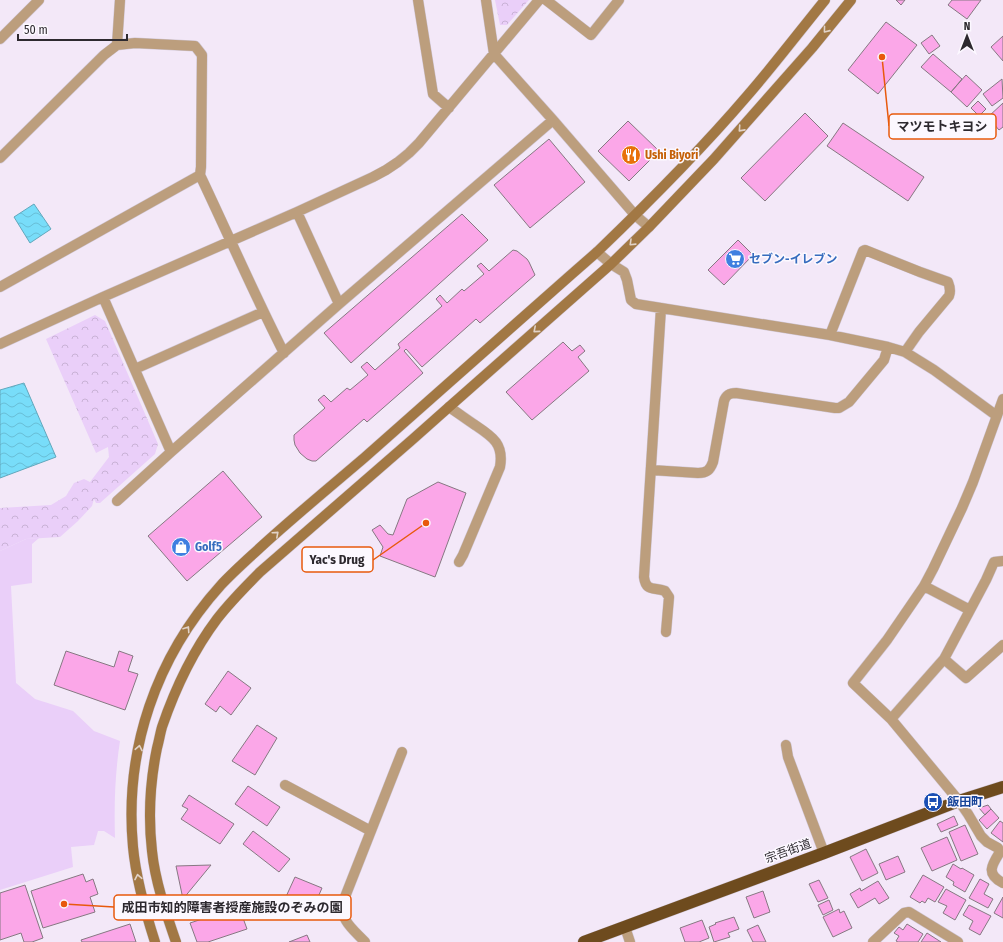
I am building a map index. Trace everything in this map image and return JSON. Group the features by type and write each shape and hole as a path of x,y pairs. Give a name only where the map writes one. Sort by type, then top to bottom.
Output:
{"highway":[{"name":"宗吾街道","path":"584,942 959,801 1003,787"}],"street":[{"path":"0,39 39,0"},
{"path":"117,45 120,0"},
{"path":"418,0 432,94 449,108"},
{"path":"486,0 494,54 635,215 649,227"},
{"path":"0,344 297,212 386,170 409,153 449,108 539,0"},
{"path":"546,0 591,35 619,0"},
{"path":"155,942 142,899 134,856 132,822 136,759 142,728 150,703 161,677 185,632 202,608 220,586 275,534 597,252 635,215 696,152 747,96 826,0"},
{"path":"176,942 168,921 159,889 152,852 150,805 151,782 162,728 186,668 213,625 238,593 260,572 611,264 649,227 779,86 812,48 850,0"},
{"path":"0,158 104,55 117,45 135,43 195,46 202,55 202,159 200,175 263,312 284,352"},
{"path":"117,501 284,352 553,120"},
{"path":"0,288 200,175"},
{"path":"297,212 339,304"},
{"path":"830,334 862,251 866,250 948,282 950,287 949,296 905,352"},
{"path":"597,252 611,264 624,272 631,300 636,304 830,334 905,352 934,370 997,416"},
{"path":"103,297 171,452"},
{"path":"661,308 644,577 648,588 665,591 669,598 666,632"},
{"path":"135,368 263,312"},
{"path":"651,470 698,473 708,471 713,462 724,401 728,394 736,393 839,408 849,402 884,360 888,347"},
{"path":"1003,398 973,482 924,586 887,640 853,683 891,719 959,801 981,836 987,842 998,848 1000,852 993,863 992,875 996,880 1003,883"},
{"path":"449,407 493,437 500,448 501,454 500,467 459,562"},
{"path":"891,719 944,659 994,562 1003,561"},
{"path":"924,586 970,610"},
{"path":"944,659 966,678 1003,646"},
{"path":"786,745 788,757 824,853"},
{"path":"365,942 349,924 342,908 402,752"},
{"path":"285,785 371,831"},
{"path":"873,942 904,913 909,912 958,942"},
{"path":"625,927 630,942"}],"green space":[{"path":"495,0 529,0 507,25 500,25"},
{"path":"95,315 105,321 158,444 155,454 100,503 96,503 94,499 92,506 60,537 26,539 0,551 0,508 51,505 66,496 74,483 84,479 90,482 109,457 108,447 96,453 46,339"},
{"path":"39,538 32,544 32,583 11,586 16,683 35,699 73,711 94,731 120,741 115,789 115,838 104,831 98,831 94,845 71,847 73,867 0,890 0,551 26,539"}],"water":[{"path":"34,204 51,229 30,243 14,217"},
{"path":"24,383 56,457 0,478 0,390"}],"building":[{"path":"896,0 905,0 901,5"},
{"path":"952,0 981,0 967,19 948,5"},
{"path":"886,22 917,45 878,94 848,70"},
{"path":"932,35 940,46 929,54 921,43"},
{"path":"1003,36 1003,61 991,47"},
{"path":"933,54 962,79 951,92 921,67"},
{"path":"966,75 982,90 967,107 951,92"},
{"path":"1002,79 1003,98 992,106 983,94"},
{"path":"978,101 986,109 979,116 971,108"},
{"path":"1003,103 1003,127 999,130 988,117"},
{"path":"805,113 828,136 765,201 741,178"},
{"path":"628,121 659,151 629,181 598,151"},
{"path":"843,123 924,177 908,201 827,146"},
{"path":"549,139 585,182 530,228 494,185"},
{"path":"462,214 488,240 351,363 324,333"},
{"path":"738,240 753,255 724,285 708,270"},
{"path":"513,250 517,251 527,259 535,275 480,323 476,319 422,367 406,349 404,351 423,373 367,422 364,419 316,461 307,459 300,453 295,445 294,435 325,408 318,400 324,395 331,402 347,388 350,390 368,375 361,367 367,362 375,370 400,348 398,344 442,306 436,299 440,295 447,303 462,289 464,291 484,274 477,266 481,263 489,271"},
{"path":"563,342 572,351 580,345 585,351 578,357 589,371 532,420 506,392"},
{"path":"223,471 262,517 187,581 148,536"},
{"path":"438,482 466,493 435,577 380,556 383,547 372,530 380,525 388,534 393,535 407,499"},
{"path":"66,651 114,667 119,651 133,656 128,671 138,674 125,710 54,685"},
{"path":"228,671 251,688 231,715 220,706 216,712 205,704"},
{"path":"257,725 277,738 255,775 232,761"},
{"path":"248,786 280,807 267,826 235,804"},
{"path":"189,795 234,824 220,844 181,819 188,809 182,806"},
{"path":"988,805 991,809 985,815 979,808"},
{"path":"991,809 999,818 987,829 979,820"},
{"path":"954,816 958,825 941,832 937,824"},
{"path":"1000,821 1003,823 1003,842 991,833"},
{"path":"965,825 978,854 961,861 949,832"},
{"path":"253,831 290,859 279,872 243,844"},
{"path":"947,837 957,860 932,871 921,848"},
{"path":"866,849 878,873 862,881 850,857"},
{"path":"898,856 905,872 886,880 879,864"},
{"path":"953,864 974,875 965,892 953,885 954,882 946,877"},
{"path":"211,865 183,899 176,866"},
{"path":"83,874 86,882 93,879 98,894 90,897 95,912 43,928 31,891"},
{"path":"923,875 944,887 935,902 928,898 925,903 922,901 920,903 910,897"},
{"path":"295,877 322,888 311,913 284,901"},
{"path":"980,879 989,884 984,894 993,899 988,908 969,898"},
{"path":"819,880 828,898 818,902 809,884"},
{"path":"878,881 889,898 879,904 875,898 858,908 850,894 860,888 861,891"},
{"path":"25,885 43,938 32,942 24,942 21,933 0,940 0,893"},
{"path":"946,889 966,900 955,920 943,913 947,906 938,902"},
{"path":"763,891 770,912 754,918 746,897"},
{"path":"1003,897 1003,918 994,913"},
{"path":"829,900 833,910 823,915 818,905"},
{"path":"969,905 991,916 980,935 969,929 973,921 963,915"},
{"path":"239,907 247,929 208,942 197,942 190,923"},
{"path":"839,909 840,913 844,911 852,928 833,937 823,917"},
{"path":"734,917 739,929 728,933 730,937 714,942 709,927 716,924 715,923"},
{"path":"702,920 709,938 699,942 685,942 680,928"},
{"path":"130,924 136,942 82,942 81,940"},
{"path":"907,924 923,934 918,942 896,941 899,936 894,933 899,927 903,930"},
{"path":"758,925 766,942 753,942 747,930"},
{"path":"927,933 941,942 921,942"},
{"path":"307,935 310,942 289,942"}],"place":[{"name":"マツモトキヨシ","path":"882,57"},
{"name":"Ushi Biyori","path":"631,155"},
{"name":"セブン-イレブン","path":"735,259"},
{"name":"Yac's Drug","path":"426,523"},
{"name":"Golf5","path":"181,547"},
{"name":"飯田町","path":"933,802"},
{"name":"成田市知的障害者授産施設のぞみの園","path":"64,904"}]}
